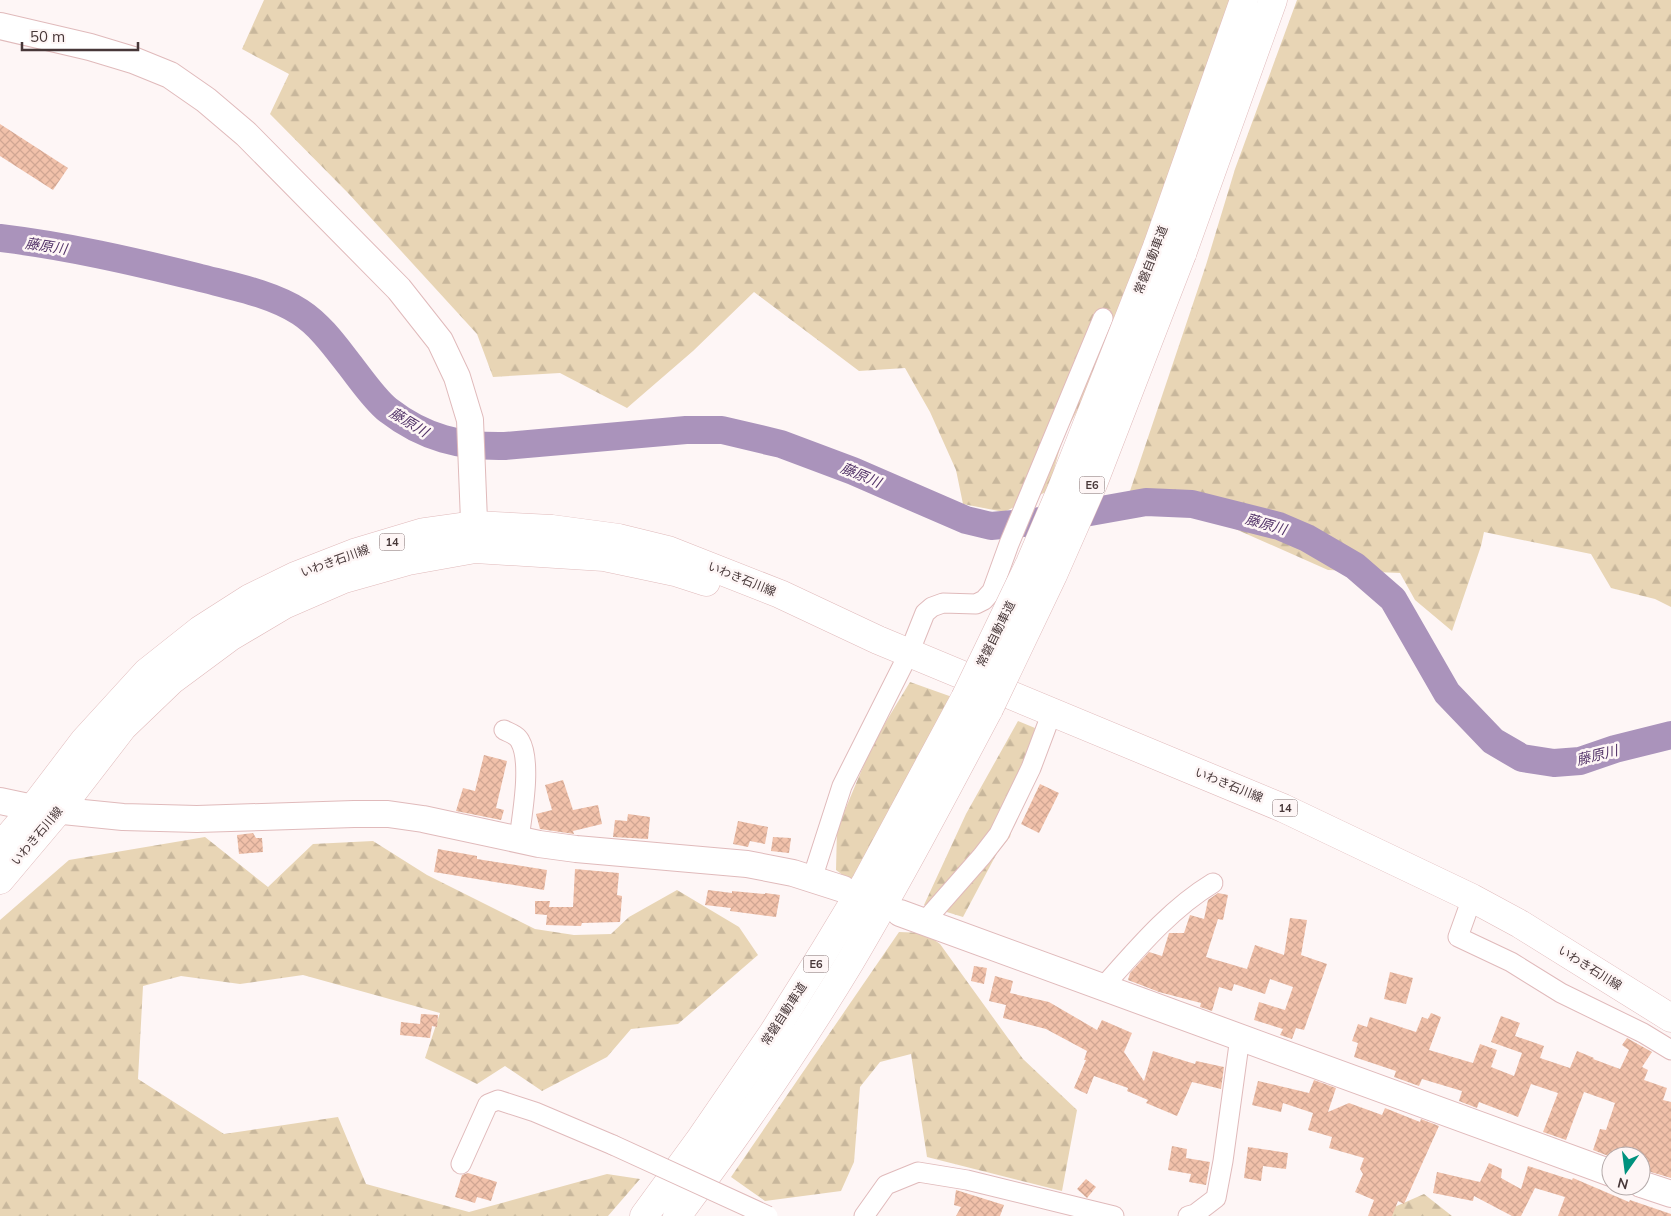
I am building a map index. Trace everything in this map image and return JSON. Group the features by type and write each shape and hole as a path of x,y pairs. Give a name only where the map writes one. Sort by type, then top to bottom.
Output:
{"main road":[{"name":"常磐自動車道","path":"1170,251 1244,0"},
{"name":"常磐自動車道","path":"677,1216 738,1132 850,962 938,807 1030,563 1062,488 1170,251 1273,0"},
{"name":"いわき石川線","path":"0,848 46,809 123,727 172,680 230,637 284,605 344,579 408,561 475,537 604,557 675,572 878,640 1283,808 1472,898 1520,924 1671,1018"},
{"name":"常磐自動車道","path":"644,1216 701,1138 773,1033 977,703"},
{"name":"いわき石川線","path":"0,880 46,809"}],"street":[{"path":"0,26 90,47 134,60 170,75 206,100 246,134 399,289 440,341 457,377 470,420 475,537"},
{"path":"812,880 842,786 909,653 925,613 932,607 943,603 976,604 984,600 992,591 1009,544 1103,318"},
{"path":"1052,712 1030,768 999,834 982,856 912,917 1601,1169"},
{"path":"504,730 514,735 520,741 525,755 526,769 519,840"},
{"path":"0,802 123,817 196,819 388,814 423,819 519,840 576,849 747,864 793,874 843,889"},
{"path":"1103,987 1142,942 1197,892 1213,883"},
{"path":"1472,898 1458,937 1511,962 1561,993 1643,1033 1671,1050"},
{"path":"1188,1216 1195,1214 1216,1198 1240,1037"},
{"path":"461,1164 488,1104 498,1100 536,1112 613,1144 768,1216"},
{"path":"864,1216 886,1185 918,1172 966,1180 1114,1216"},
{"path":"1651,1187 1671,1194"}],"green space":[{"path":"264,0 1232,0 1123,325 1063,437 1048,491 1004,512 963,504 956,470 930,412 905,368 859,371 754,292 693,351 627,408 560,373 493,377 477,334 349,194 270,114 289,74 242,49"},
{"path":"1297,0 1671,0 1671,607 1655,599 1611,588 1591,554 1484,532 1452,631 1415,600 1400,573 1328,570 1224,524 1129,494 1206,265 1235,169"},
{"path":"910,682 955,698 852,882 836,870 837,829 873,743"},
{"path":"1018,721 1035,728 1010,837 997,853 963,917 924,905 966,814"},
{"path":"205,837 268,887 313,844 373,841 427,875 535,929 574,935 611,934 629,917 677,890 739,927 758,955 678,1024 631,1029 607,1057 542,1091 505,1066 477,1084 425,1058 440,1013 303,975 240,984 181,976 143,986 138,1079 224,1134 338,1117 366,1184 469,1212 607,1174 640,1179 608,1216 0,1216 0,920 69,860"},
{"path":"899,932 925,933 940,944 1023,1059 1077,1110 1062,1191 927,1157 911,1054 880,1062 860,1087 854,1162 841,1191 765,1201 731,1177"},
{"path":"1424,1194 1452,1216 1374,1216"}],"building":[{"path":"0,124 68,168 53,190 0,156"},
{"path":"484,755 507,761 496,808 504,810 501,820 456,811 463,788 475,791"},
{"path":"563,780 573,810 598,805 602,824 573,831 574,834 540,829 536,814 552,810 545,785"},
{"path":"1040,784 1059,793 1039,833 1021,824"},
{"path":"628,814 650,817 648,839 613,837 615,820 627,821"},
{"path":"738,821 768,827 765,844 750,841 748,847 733,844"},
{"path":"253,833 256,838 262,838 263,852 239,854 237,835"},
{"path":"773,837 791,838 789,853 771,851"},
{"path":"438,849 477,856 477,859 547,870 544,890 434,872"},
{"path":"575,869 619,873 617,895 622,896 620,922 582,923 581,926 546,925 547,915 535,914 535,901 550,901 549,907 573,907"},
{"path":"708,890 780,895 776,917 730,911 731,908 705,905"},
{"path":"1218,893 1228,895 1223,920 1218,919 1206,957 1247,969 1255,945 1284,955 1290,918 1307,920 1301,955 1327,964 1304,1030 1296,1028 1292,1039 1280,1035 1283,1029 1254,1020 1259,1002 1285,1010 1293,987 1270,979 1265,994 1234,984 1232,991 1219,987 1212,1011 1200,1007 1201,1003 1159,992 1128,980 1130,973 1149,952 1162,956 1169,933 1184,933 1190,915 1204,919 1208,900"},
{"path":"974,966 987,968 984,984 971,981"},
{"path":"1390,972 1413,978 1406,1004 1384,999"},
{"path":"995,976 1013,981 1010,993 1049,1002 1097,1030 1102,1020 1132,1033 1124,1052 1144,1081 1153,1051 1195,1064 1196,1061 1224,1067 1221,1089 1192,1082 1177,1116 1146,1103 1148,1100 1127,1091 1128,1088 1094,1076 1087,1094 1074,1088 1086,1060 1084,1060 1087,1051 1046,1029 1003,1018 1006,1005 989,1001"},
{"path":"1431,1013 1441,1017 1429,1050 1473,1063 1480,1044 1497,1050 1491,1067 1514,1076 1522,1053 1491,1042 1501,1016 1520,1023 1515,1036 1544,1046 1540,1058 1570,1068 1577,1051 1620,1069 1629,1050 1622,1045 1627,1038 1652,1052 1642,1067 1648,1070 1644,1080 1667,1088 1663,1100 1671,1102 1671,1178 1651,1172 1651,1146 1601,1146 1601,1153 1593,1150 1600,1129 1606,1130 1615,1103 1584,1092 1566,1140 1543,1132 1558,1093 1531,1084 1518,1117 1479,1102 1477,1108 1459,1101 1462,1091 1422,1079 1419,1086 1394,1077 1396,1071 1354,1057 1358,1043 1352,1041 1358,1024 1367,1027 1370,1017 1416,1032 1422,1017 1428,1019"},
{"path":"421,1014 438,1015 437,1027 432,1026 430,1038 400,1035 401,1022 420,1024"},
{"path":"1314,1080 1336,1088 1328,1112 1349,1103 1382,1115 1385,1108 1420,1122 1421,1119 1439,1126 1404,1204 1398,1201 1392,1216 1368,1216 1374,1200 1355,1192 1363,1174 1360,1169 1364,1158 1329,1148 1332,1137 1308,1130 1313,1113 1283,1103 1281,1112 1252,1105 1258,1081 1309,1093"},
{"path":"1172,1146 1187,1149 1186,1158 1210,1162 1206,1185 1189,1182 1191,1174 1168,1170"},
{"path":"1248,1147 1288,1153 1286,1169 1263,1166 1261,1181 1244,1178"},
{"path":"1489,1163 1502,1169 1501,1178 1521,1189 1528,1166 1572,1180 1573,1178 1601,1190 1601,1196 1615,1196 1629,1202 1630,1200 1671,1214 1671,1216 1558,1216 1565,1197 1535,1188 1521,1216 1512,1216 1474,1196 1473,1201 1433,1193 1437,1172 1480,1182"},
{"path":"468,1173 497,1182 491,1201 477,1197 475,1203 455,1197 462,1175"},
{"path":"1086,1179 1096,1187 1087,1198 1077,1189"},
{"path":"956,1190 1004,1205 1000,1216 956,1216 961,1207 954,1205"}],"waterway":[{"name":"藤原川","path":"0,238 50,245 173,271 237,287 288,305 321,329 383,406 415,428 444,439 473,445 505,446 686,430 722,430 781,444 853,471 966,520 991,526 1034,522 1146,502 1192,504 1279,526 1307,538 1355,566 1393,599 1447,693 1493,741 1522,758 1554,763 1580,761 1615,749 1671,735"}]}
